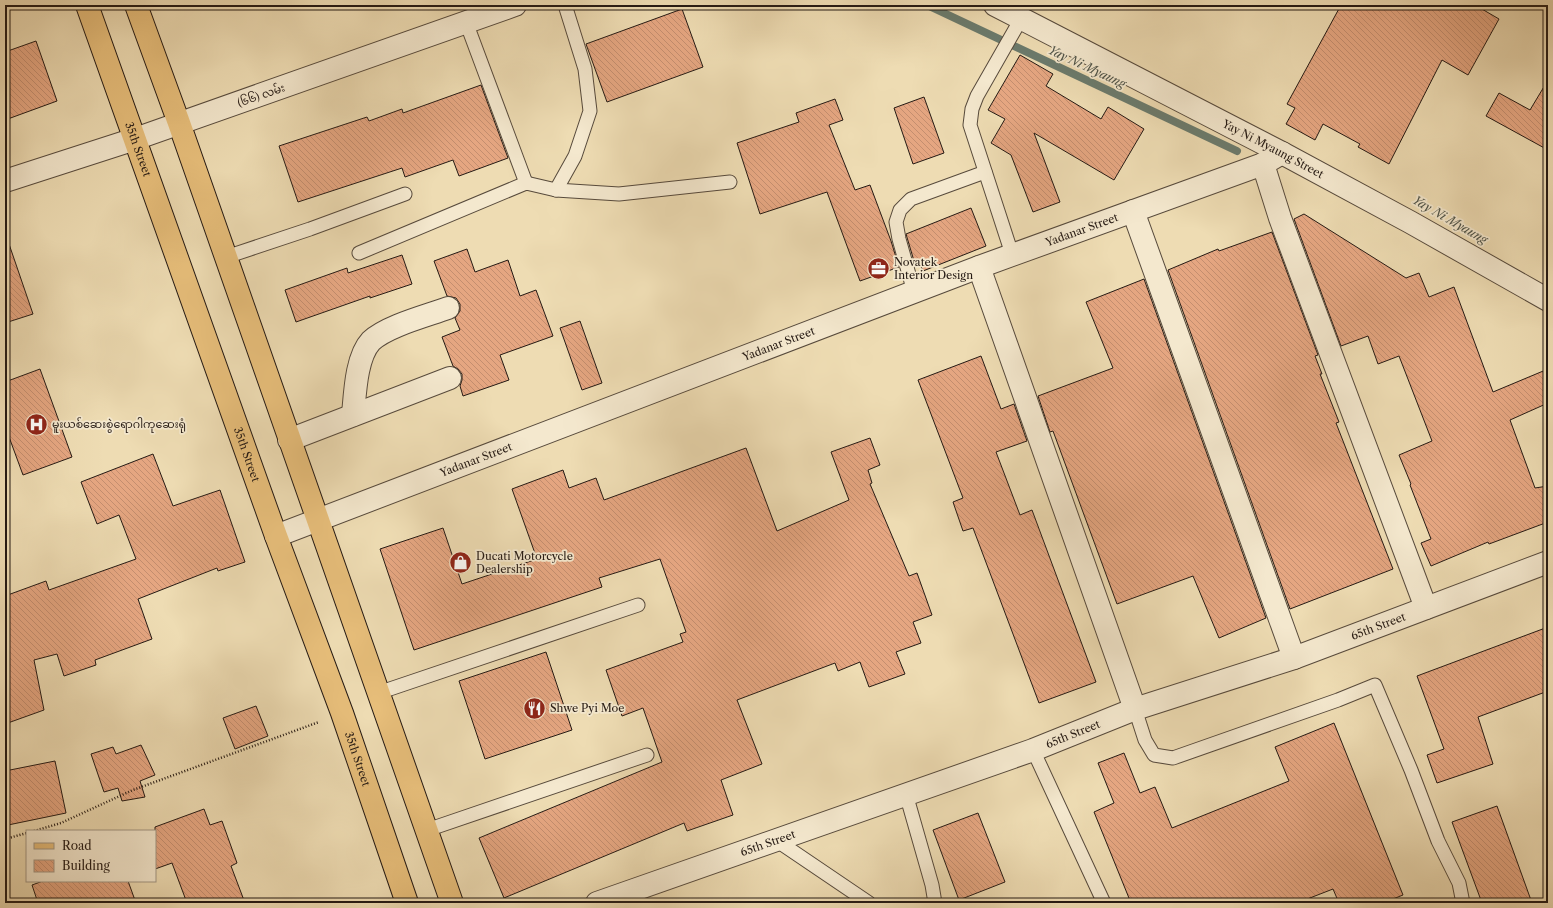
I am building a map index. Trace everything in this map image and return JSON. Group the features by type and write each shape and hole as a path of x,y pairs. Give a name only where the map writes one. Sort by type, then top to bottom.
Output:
{"main road":[{"name":"35th Street","path":"87,5 276,536 342,713 407,903"},
{"path":"136,5 179,123 452,903"}],"street":[{"name":"(၆၆) လမ်း","path":"5,181 135,139 515,5"},
{"name":"Yay Ni Myaung Street","path":"994,5 1282,153 1410,222 1548,300"},
{"name":"Yadanar Street","path":"276,536 1012,254 1263,164 1282,153"},
{"path":"1263,164 1280,218 1426,608"},
{"path":"1133,211 1294,658"},
{"path":"979,267 1135,708"},
{"path":"353,415 357,379 364,353 371,342 383,332 448,308"},
{"path":"289,440 450,378"},
{"name":"65th Street","path":"597,903 1033,750 1135,708 1294,658 1548,562"}],"lane":[{"path":"556,190 575,156 590,111 586,69 566,5"},
{"path":"1012,254 970,124 972,110 977,96 1021,19"},
{"path":"466,22 526,184"},
{"path":"914,292 897,228 896,222 900,210 911,199 985,172"},
{"path":"359,252 526,184 556,190 618,194 730,182"},
{"path":"226,257 310,229 405,194"},
{"path":"378,693 638,605"},
{"path":"1135,708 1145,740 1154,755 1173,758 1338,700 1375,685 1412,770 1438,841 1459,883 1463,903"},
{"path":"1033,750 1104,903"},
{"path":"427,830 648,755"},
{"path":"906,794 932,885 935,903"},
{"path":"776,840 869,903"}],"path":[{"path":"37,830 61,823 133,790 342,713"},
{"path":"5,839 26,833"}],"building":[{"path":"1341,5 1475,5 1499,19 1468,75 1442,60 1389,164 1358,147 1360,144 1323,124 1315,140 1286,124 1295,108 1287,104"},
{"path":"682,9 703,67 607,102 586,44"},
{"path":"36,41 57,101 5,120 5,52"},
{"path":"1020,55 1053,74 1046,86 1101,119 1108,107 1144,129 1114,180 1034,133 1060,202 1033,212 1011,155 991,143 1005,119 988,110"},
{"path":"1548,80 1548,150 1486,116 1499,93 1530,110"},
{"path":"481,85 508,158 459,176 453,160 405,177 402,168 298,202 279,146 367,117 369,121 402,109 403,113"},
{"path":"924,97 944,153 913,164 894,108"},
{"path":"835,99 843,120 829,125 855,190 870,185 899,267 860,281 827,192 760,214 737,143 799,122 796,113"},
{"path":"971,208 986,246 923,271 918,260 914,261 906,234"},
{"path":"1304,214 1406,278 1419,273 1429,297 1454,287 1493,392 1548,369 1548,403 1510,420 1535,488 1548,486 1548,522 1489,544 1488,542 1431,566 1421,543 1431,539 1399,455 1432,441 1399,356 1378,364 1368,336 1341,346 1294,219"},
{"path":"1272,232 1318,355 1315,356 1322,374 1320,374 1339,422 1336,423 1393,569 1290,609 1168,270 1218,249 1219,251"},
{"path":"5,244 9,244 33,314 5,323"},
{"path":"467,249 475,272 508,260 520,296 536,290 553,336 500,355 509,380 463,396 460,386 462,374 453,366 442,337 460,330 455,318 460,311 460,304 456,298 447,296 434,261"},
{"path":"402,255 412,284 370,298 370,296 296,322 285,290 347,268 348,273"},
{"path":"1144,279 1266,618 1219,638 1193,576 1117,604 1053,431 1050,432 1038,396 1113,368 1086,302"},
{"path":"580,321 602,383 582,390 560,328"},
{"path":"981,356 1001,409 1014,404 1027,441 996,452 1020,515 1032,510 1096,682 1039,703 973,528 963,531 953,502 963,498 918,380"},
{"path":"40,369 72,457 23,475 5,426 5,382"},
{"path":"870,438 880,465 868,470 872,483 870,484 909,576 917,573 932,615 913,622 921,643 896,652 905,674 869,687 860,662 838,671 835,663 737,700 762,764 721,780 733,815 687,831 684,823 504,898 479,838 662,762 643,708 622,716 606,670 683,642 680,634 686,632 660,559 599,578 602,587 414,650 380,549 443,528 462,584 537,559 512,489 563,470 569,488 596,478 604,500 746,448 777,531 849,500 831,452"},
{"path":"153,454 173,506 220,490 245,562 218,571 217,568 138,599 152,639 95,660 96,665 64,676 57,654 34,660 44,710 5,724 5,596 46,581 49,590 136,559 119,515 97,524 81,482"},
{"path":"1548,627 1548,691 1478,717 1493,764 1437,783 1427,755 1444,749 1417,676"},
{"path":"546,652 572,730 485,759 459,681"},
{"path":"256,706 268,736 235,749 223,718"},
{"path":"1334,723 1403,895 1383,903 1339,903 1333,889 1297,903 1131,903 1094,812 1114,803 1098,763 1124,753 1140,793 1155,787 1172,828 1289,781 1275,747"},
{"path":"141,745 155,775 140,781 145,797 122,801 118,788 104,792 91,754 113,747 116,754"},
{"path":"55,761 66,813 8,825 5,811 5,771"},
{"path":"1497,806 1532,903 1482,903 1452,822"},
{"path":"204,809 210,825 222,821 237,863 231,866 245,903 187,903 172,863 156,869 155,827"},
{"path":"978,813 1005,882 959,900 933,830"},
{"path":"40,882 128,882 136,903 38,903 32,885"}],"waterway":[{"name":"Yay Ni Myaung","path":"927,5 1237,151"}],"place":[{"name":"Novatek Interior Design","path":"878,268"},
{"name":"မူးယစ်ဆေးစွဲရောဂါကုဆေးရုံ","path":"36,424"},
{"name":"Ducati Motorcycle Dealership","path":"461,562"},
{"name":"Shwe Pyi Moe","path":"535,708"}]}
